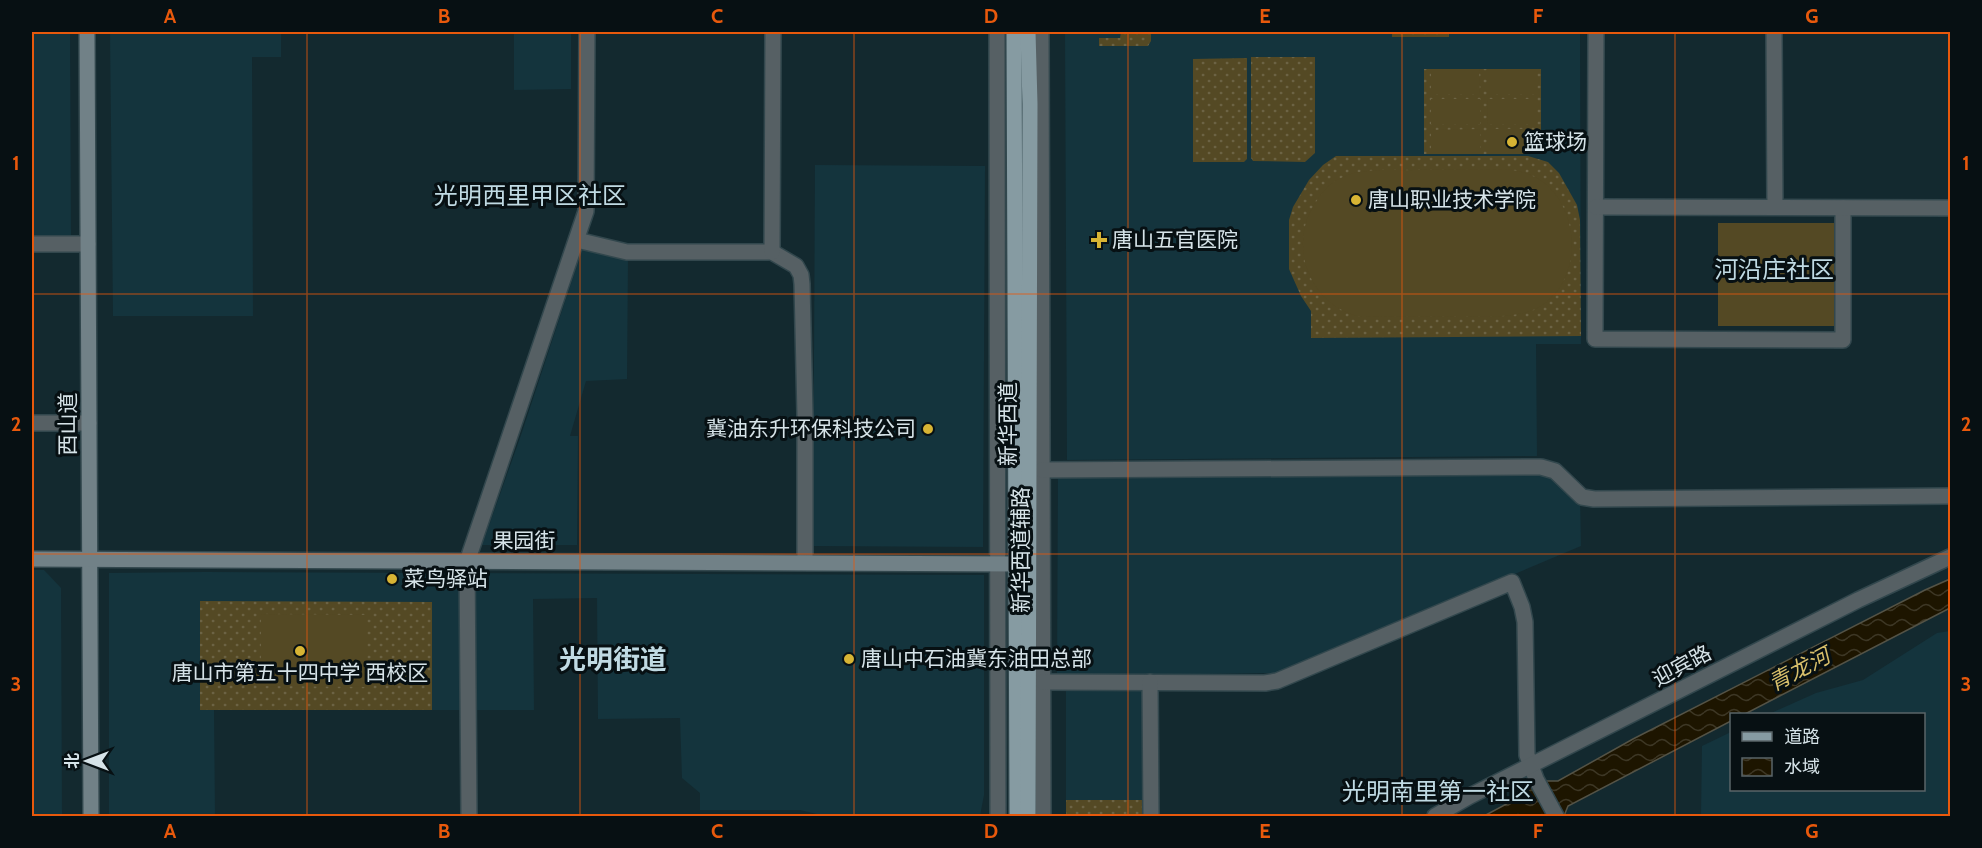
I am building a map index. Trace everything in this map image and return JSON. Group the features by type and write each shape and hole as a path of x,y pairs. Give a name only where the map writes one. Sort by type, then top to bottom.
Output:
{"main road":[{"name":"新华西道","path":"1014,32 1017,816"},
{"name":"新华西道","path":"1028,32 1030,104 1028,816"}],"street":[{"name":"西山道","path":"87,32 91,816"},
{"path":"469,816 467,562 586,211 587,32"},
{"path":"772,252 773,32"},
{"name":"新华西道辅路","path":"997,32 998,816"},
{"name":"新华西道辅路","path":"1041,32 1043,816"},
{"path":"1596,32 1595,339 1843,340 1843,208"},
{"path":"1774,32 1775,207"},
{"path":"1596,207 1950,208"},
{"path":"577,240 627,252 772,252 796,266 801,275 805,415 805,562"},
{"path":"32,244 88,244"},
{"path":"32,423 89,423"},
{"path":"1042,470 1541,467 1555,471 1582,497 1594,499 1950,496"},
{"name":"迎宾路","path":"1435,816 1470,796 1533,773 1858,600 1950,557"},
{"name":"果园街","path":"32,559 1016,564"},
{"path":"1043,682 1265,683 1277,681 1512,582 1525,622 1527,755 1533,773 1556,816"},
{"path":"1150,682 1151,816"}],"shaded area":[{"path":"32,32 70,32 71,236 32,237"},
{"path":"110,32 281,32 281,57 252,57 253,316 113,316"},
{"path":"514,32 571,32 571,89 514,90"},
{"name":"唐山职业技术学院","path":"1065,32 1580,32 1581,344 1536,344 1537,456 1067,460"},
{"path":"1121,32 1151,32 1151,41 1148,46 1099,46 1099,38 1120,38"},
{"path":"1392,32 1449,32 1449,37 1392,37"},
{"path":"1251,57 1315,57 1315,153 1305,162 1253,161 1251,158"},
{"path":"1247,58 1247,159 1244,162 1193,162 1193,59"},
{"path":"1424,69 1541,69 1541,154 1424,154"},
{"name":"篮球场","path":"1431,69 1479,69 1480,94 1431,94"},
{"name":"篮球场","path":"1487,69 1536,69 1536,94 1487,94"},
{"name":"篮球场","path":"1431,99 1480,99 1480,124 1431,124"},
{"name":"篮球场","path":"1487,99 1536,99 1536,124 1488,124"},
{"name":"篮球场","path":"1480,129 1480,154 1431,154 1431,130"},
{"name":"篮球场","path":"1488,129 1536,129 1536,154 1488,154"},
{"path":"1336,156 1528,156 1548,162 1559,173 1577,205 1580,220 1581,336 1311,338 1311,311 1301,296 1289,269 1289,220 1293,207 1309,180 1323,165"},
{"path":"815,165 985,166 983,547 813,546"},
{"path":"1505,169 1527,174 1547,185 1559,199 1567,216 1571,234 1568,270 1561,286 1549,300 1533,310 1515,315 1496,316 1363,317 1344,311 1329,301 1316,287 1303,253 1304,235 1308,216 1326,188 1334,182 1356,173 1376,170"},
{"path":"1718,223 1839,223 1839,326 1718,326"},
{"path":"583,247 628,259 627,379 586,381 570,436 578,436 577,545 482,545 521,435"},
{"path":"1544,474 1580,496 1581,546 1280,673 1057,676 1058,476"},
{"path":"32,570 44,570 61,588 62,816 32,816"},
{"path":"109,573 984,575 984,795 980,816 825,816 800,810 700,810 700,793 682,778 680,718 598,719 597,598 533,599 534,710 214,710 215,816 109,816"},
{"path":"200,601 432,602 432,710 200,710"},
{"path":"261,614 367,615 367,687 261,686"},
{"path":"1950,631 1950,816 1701,816 1702,746 1730,732 1730,791 1925,791 1925,713 1771,713 1816,693 1863,680 1937,633"},
{"path":"1144,688 1144,800 1066,800 1066,689"},
{"path":"1066,800 1144,800 1144,816 1066,816"}],"water":[{"name":"青龙河","path":"1950,579 1950,608 1747,713 1730,713 1730,722 1568,806 1564,816 1484,816 1516,799 1525,790 1543,781 1558,781 1633,739"}],"place":[{"name":"篮球场","path":"1512,142"},
{"name":"唐山职业技术学院","path":"1356,200"},
{"name":"唐山五官医院","path":"1099,240"},
{"name":"冀油东升环保科技公司","path":"928,429"},
{"name":"菜鸟驿站","path":"392,579"},
{"name":"唐山市第五十四中学 西校区","path":"300,651"},
{"name":"唐山中石油冀东油田总部","path":"849,659"}],"district":[{"name":"光明西里甲区社区","path":"530,196"},
{"name":"河沿庄社区","path":"1774,270"},
{"name":"光明街道","path":"613,660"},
{"name":"光明南里第一社区","path":"1438,792"}]}
